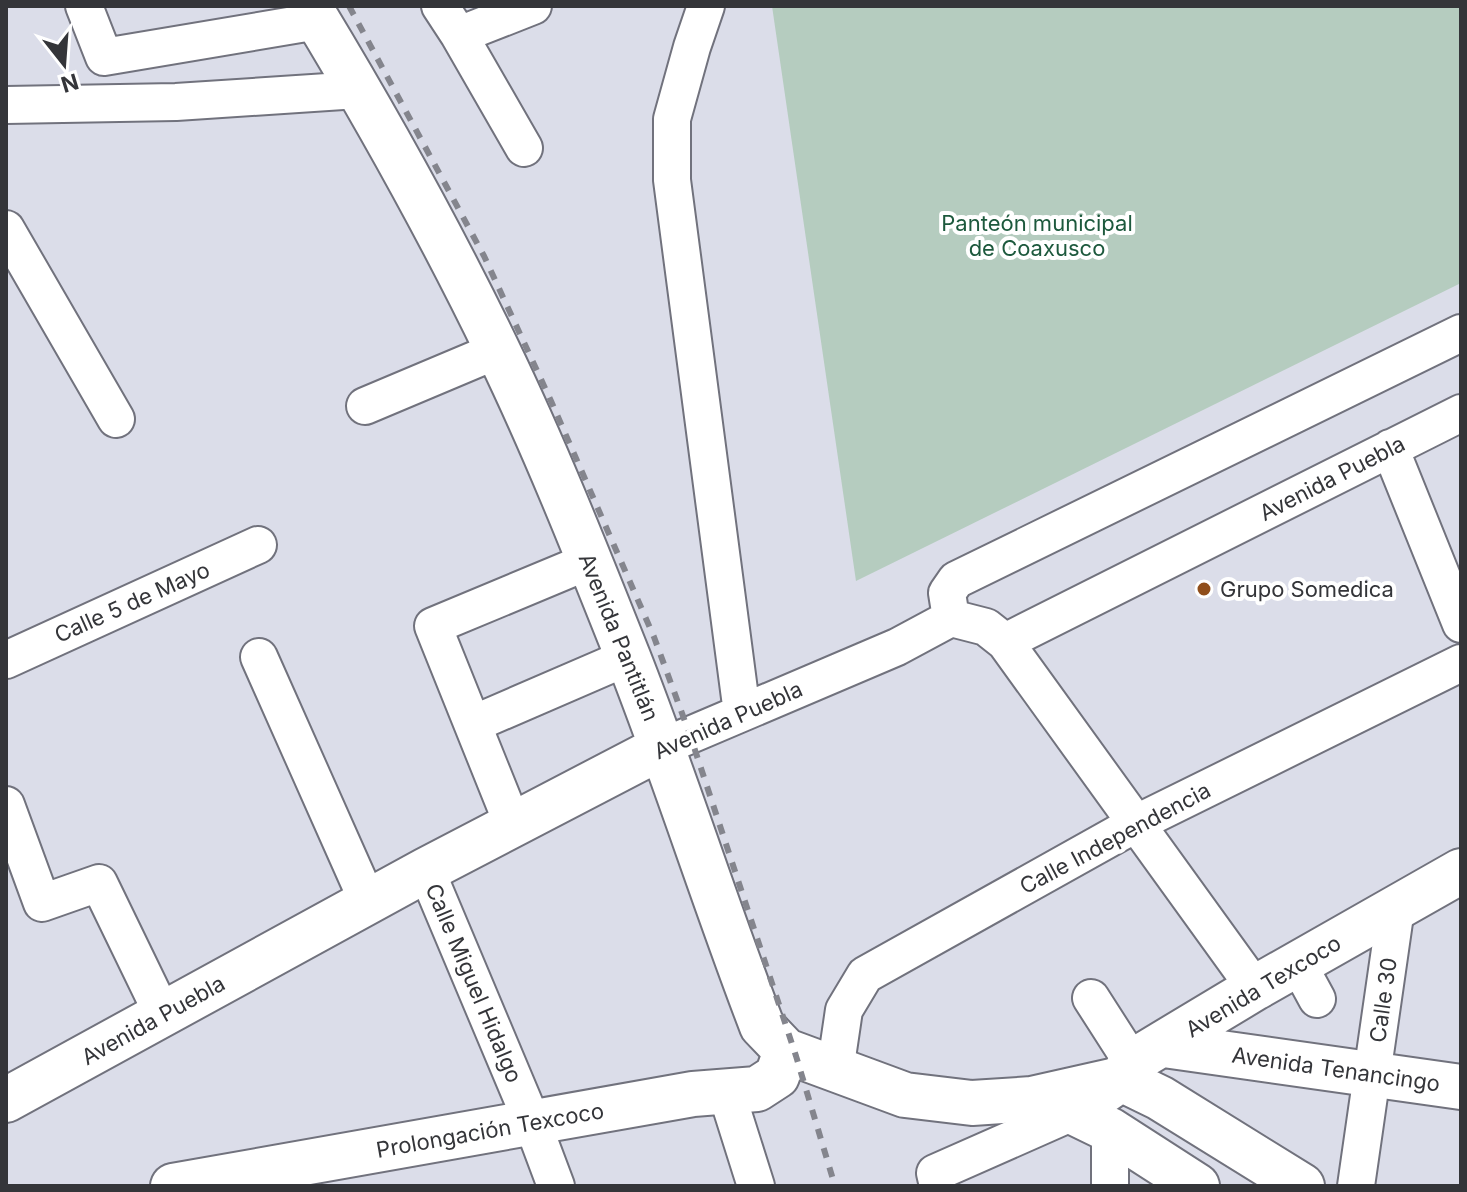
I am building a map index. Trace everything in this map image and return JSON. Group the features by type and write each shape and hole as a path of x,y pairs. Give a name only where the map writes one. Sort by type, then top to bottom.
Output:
{"main road":[{"name":"Avenida Pantitlán","path":"313,13 420,199 498,350 547,458 628,657 762,1026 786,1051 835,1071 905,1095 972,1103 1032,1099 1139,1062"},
{"name":"Avenida Puebla","path":"6,1100 426,870 662,747"},
{"name":"Avenida Texcoco","path":"1092,1121 1139,1062 1255,988 1308,982 1396,908 1461,871"},
{"name":"Prolongación Texcoco","path":"173,1186 693,1094 757,1089 777,1076 786,1051"},
{"name":"Avenida Tenancingo","path":"1139,1062 1373,1075 1461,1087"},
{"path":"1139,1062 1160,1098 1302,1186"},
{"name":"Avenida Pantitlán","path":"1032,1099 1092,1121 1197,1186"}],"street":[{"path":"84,6 104,57 313,13"},
{"path":"706,6 672,119 672,180 742,713"},
{"path":"524,148 449,20 530,7"},
{"path":"6,105 176,102 358,90"},
{"path":"6,229 116,419"},
{"path":"1255,988 1005,642 986,627 951,618 947,593 956,580 1461,333"},
{"path":"365,406 498,350"},
{"name":"Avenida Puebla","path":"1005,642 1461,413"},
{"path":"1390,448 1461,624"},
{"name":"Calle 5 de Mayo","path":"6,660 258,545"},
{"path":"513,825 433,626 589,561"},
{"name":"Avenida Puebla","path":"662,747 897,647 951,618"},
{"path":"259,657 368,902"},
{"path":"473,724 628,657"},
{"name":"Calle Independencia","path":"835,1071 844,1010 865,975 1137,823 1461,663"},
{"path":"6,805 42,903 99,883 163,1015"},
{"name":"Calle Miguel Hidalgo","path":"426,870 556,1186"},
{"name":"Calle 30","path":"1356,1186 1396,908"},
{"path":"1091,998 1139,1062"},
{"path":"726,1091 756,1186"},
{"path":"936,1179 1092,1121 1110,1186"}],"green space":[{"name":"Panteón municipal de Coaxusco","path":"772,6 1461,6 1461,283 856,581"}],"railway":[{"path":"349,6 484,256 654,637 690,735 796,1056 835,1186"}],"place":[{"name":"Grupo Somedica","path":"1204,589"}]}
